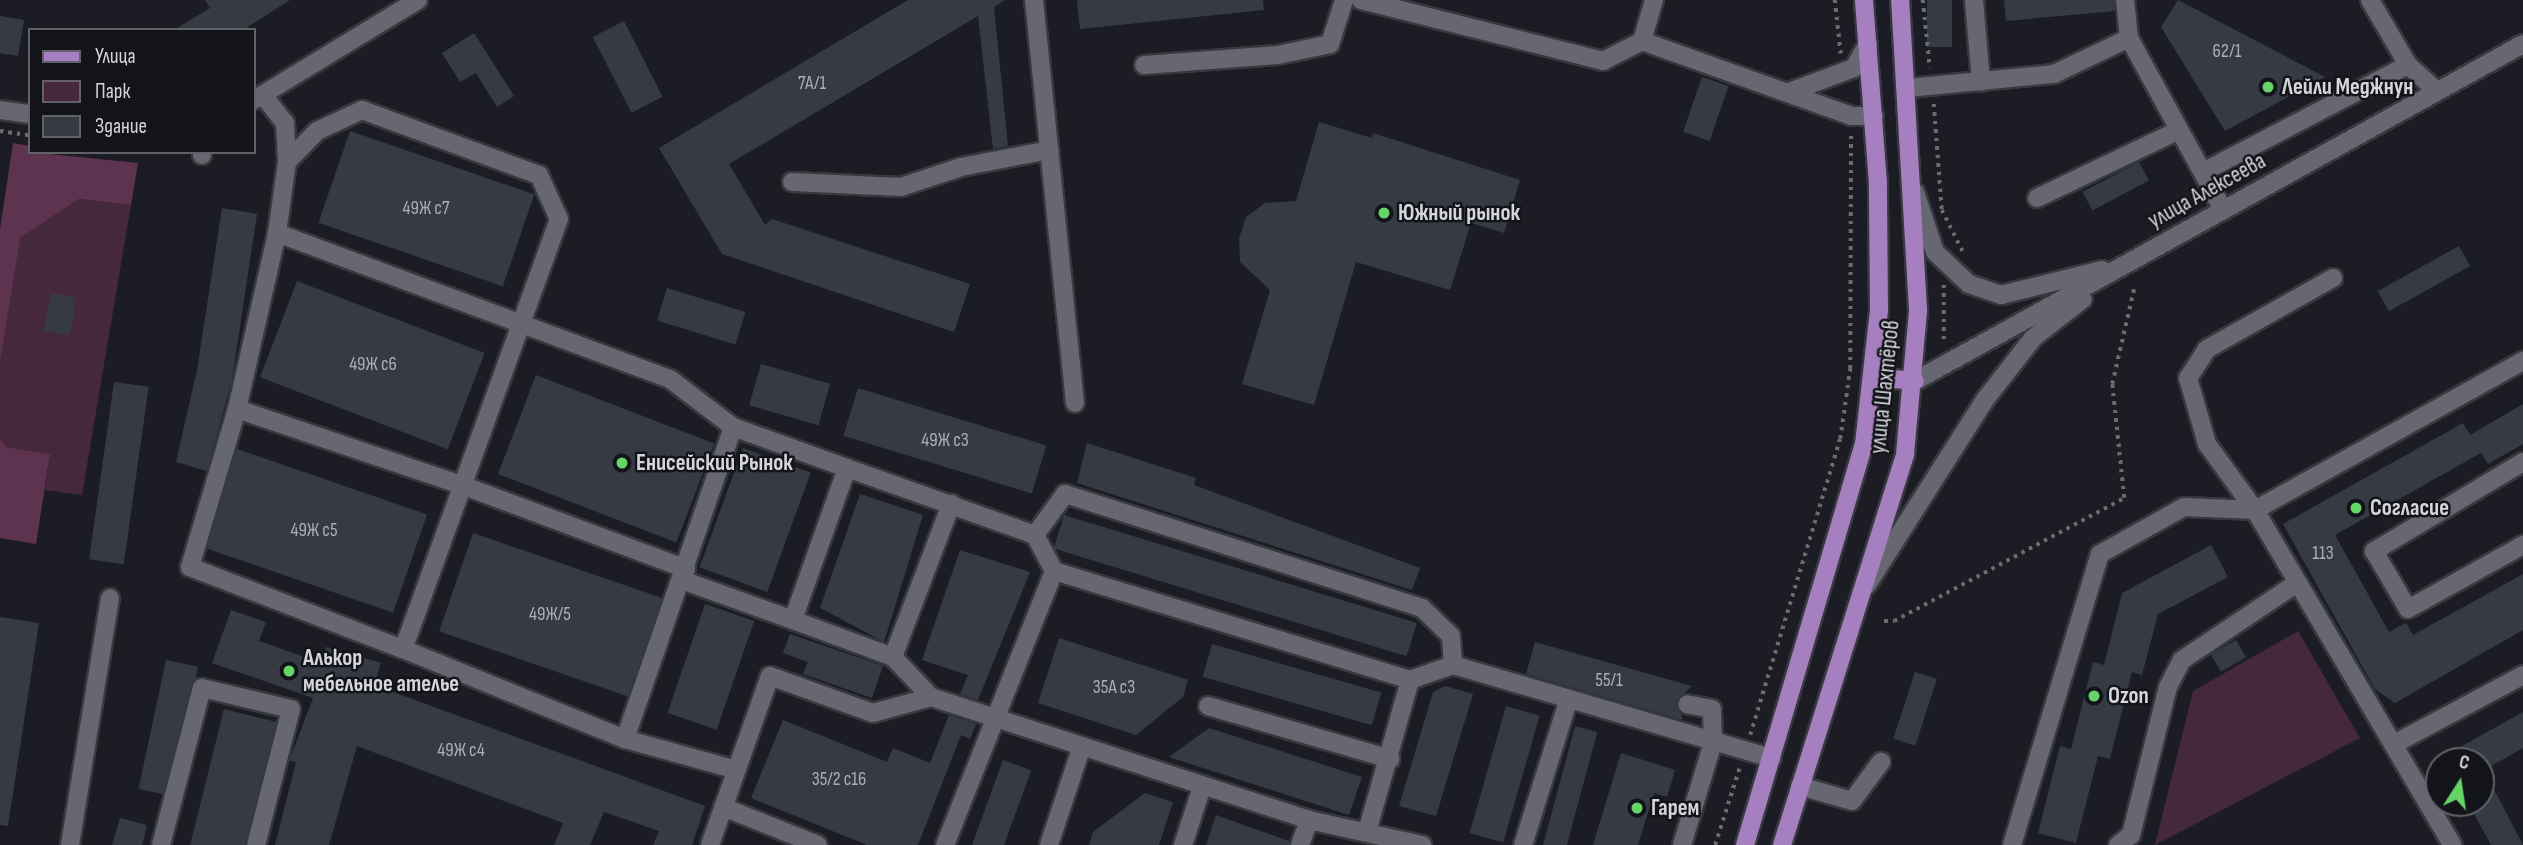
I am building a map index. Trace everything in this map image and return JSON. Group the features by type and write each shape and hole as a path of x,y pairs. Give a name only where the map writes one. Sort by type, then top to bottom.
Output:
{"main road":[{"name":"улица Шахтёров","path":"1745,845 1864,444 1879,310 1874,116 1864,0"},
{"name":"улица Шахтёров","path":"1782,845 1905,454 1915,381 1915,192 1900,0"},
{"path":"1873,377 1915,381"}],"street":[{"path":"418,0 258,97 285,123 286,162 276,233 237,409 190,567 625,739 733,769"},
{"path":"1034,0 1075,403"},
{"path":"1144,65 1279,55 1329,44 1344,0"},
{"path":"1361,0 1603,61 1642,41 1792,91 1851,116 1874,116"},
{"path":"1642,41 1654,0"},
{"path":"1974,0 1981,82"},
{"path":"2125,0 2129,38 2223,210"},
{"path":"2370,0 2408,65 2437,92"},
{"path":"1908,88 2054,74 2129,38"},
{"path":"1792,91 1854,68 1868,44"},
{"name":"улица Алексеева","path":"1915,381 2523,44"},
{"path":"2203,172 2408,65"},
{"path":"0,110 28,114"},
{"path":"286,162 317,131 362,110 539,175 559,219 459,484 403,649"},
{"path":"2037,198 2179,130"},
{"path":"792,182 901,187 961,167 1049,150"},
{"path":"1915,192 1935,252 1969,284 2000,295 2129,263"},
{"path":"276,233 670,379 733,427 1035,535 1054,571 1410,680 1453,665 1568,701 1772,758"},
{"path":"1864,591 1939,465 2033,338 2129,263"},
{"path":"2333,278 2207,349 2188,378 2207,444 2255,510 2452,845"},
{"path":"2012,845 2100,554 2184,507 2255,510 2523,361"},
{"path":"237,409 459,484 793,620 893,657 931,697 1081,749 1309,820 1422,845"},
{"path":"625,739 733,427"},
{"path":"2523,462 2374,551 2408,610 2523,545"},
{"path":"793,620 847,468"},
{"path":"1035,535 1065,494 1422,608 1451,636 1453,665"},
{"path":"893,657 951,504"},
{"path":"945,845 1054,571"},
{"path":"2118,845 2131,835 2168,687 2182,660 2297,583"},
{"path":"71,845 110,598"},
{"path":"2394,744 2523,675"},
{"path":"710,845 733,769 769,676 873,713 931,697"},
{"path":"1367,832 1410,680"},
{"path":"161,845 202,688 291,709 256,845"},
{"path":"1523,845 1568,701"},
{"path":"1682,845 1713,742 1712,709 1687,704"},
{"path":"1208,706 1390,758"},
{"path":"1049,845 1081,749"},
{"path":"1800,786 1852,801 1881,762"},
{"path":"1183,845 1202,787"},
{"path":"723,807 818,845"},
{"path":"1300,845 1309,820"}],"path":[{"path":"1835,0 1842,71"},
{"path":"1923,0 1942,210 1964,254"},
{"path":"1715,845 1840,439 1850,369 1851,116"},
{"path":"0,131 28,135"},
{"path":"1944,280 1944,345"},
{"path":"1884,621 1894,621 2124,498 2112,384 2134,289"}],"green space":[{"path":"79,199 131,205 82,495 45,490 50,454 6,447 0,439 0,363 19,238"},
{"path":"2298,631 2360,738 2155,845 2193,691"}],"shaded area":[{"path":"13,143 28,146 28,154 138,163 131,205 79,199 20,238 0,363 0,229"},
{"path":"0,439 6,447 50,454 36,544 0,538"}],"building":[{"path":"205,0 290,0 246,28 177,28 210,8"},
{"path":"908,0 1005,0 994,7 1008,146 993,149 978,16 729,164 765,225 772,219 970,284 954,332 722,254 659,148"},
{"path":"1077,0 1263,0 1264,10 1080,29"},
{"path":"1927,0 1952,0 1952,47 1927,47"},
{"path":"2004,0 2114,0 2115,11 2006,21"},
{"path":"2178,0 2325,77 2225,131 2161,27"},
{"path":"0,16 24,20 18,56 0,53"},
{"path":"624,21 663,97 631,113 593,37"},
{"path":"474,33 514,96 497,107 476,73 460,82 442,53"},
{"path":"1702,77 1728,86 1710,141 1683,132"},
{"path":"1319,122 1372,138 1373,133 1520,180 1504,233 1471,223 1450,290 1356,262 1314,405 1242,384 1270,290 1240,262 1239,239 1246,217 1265,203 1296,201"},
{"path":"350,131 534,194 503,286 318,223"},
{"path":"2139,162 2149,181 2092,211 2082,192"},
{"path":"222,208 257,214 232,380 207,471 176,462 197,370"},
{"path":"2459,246 2470,266 2389,311 2378,291"},
{"path":"297,281 485,353 448,449 260,377"},
{"path":"667,288 745,312 735,344 657,321"},
{"path":"51,293 77,298 69,335 44,330"},
{"path":"761,364 830,384 818,425 749,405"},
{"path":"536,375 714,443 676,542 498,474"},
{"path":"114,382 149,387 124,564 89,559"},
{"path":"858,388 1046,446 1032,493 843,436"},
{"path":"2523,404 2523,444 2488,464 2481,453 2335,535 2389,632 2406,623 2413,635 2523,574 2523,630 2395,703 2375,689 2283,524 2463,423 2470,435"},
{"path":"1087,443 1196,478 1194,485 1420,568 1412,590 1077,483"},
{"path":"743,448 811,473 767,592 700,567"},
{"path":"237,449 427,514 393,613 203,547"},
{"path":"860,494 923,515 884,642 820,608"},
{"path":"1064,515 1417,623 1407,656 1054,548"},
{"path":"473,533 662,598 628,696 439,631"},
{"path":"2211,545 2228,577 2158,614 2142,675 2132,672 2110,759 2098,756 2076,843 2038,833 2060,746 2071,749 2093,662 2104,665 2122,593"},
{"path":"960,550 1030,572 978,700 960,694 968,675 922,660"},
{"path":"705,604 754,621 717,730 668,713"},
{"path":"231,610 266,622 259,641 322,663 326,647 381,663 374,685 705,806 692,845 653,845 659,831 604,812 590,845 554,845 563,823 357,746 329,845 275,845 296,762 289,761 313,698 212,663"},
{"path":"0,617 39,623 8,826 0,825"},
{"path":"790,634 883,666 872,698 803,674 808,662 783,653"},
{"path":"1059,638 1188,680 1183,697 1136,735 1038,703"},
{"path":"2236,640 2246,657 2221,672 2211,654"},
{"path":"1535,642 1692,686 1676,701 1683,720 1526,674"},
{"path":"1212,644 1381,693 1372,725 1203,677"},
{"path":"166,660 198,667 171,796 139,789"},
{"path":"1915,672 1937,679 1915,746 1893,739"},
{"path":"1445,686 1473,694 1436,816 1399,806 1433,692"},
{"path":"1506,706 1540,716 1503,843 1470,833"},
{"path":"224,709 276,722 246,845 190,845"},
{"path":"2523,712 2523,748 2495,764 2495,747 2460,747"},
{"path":"949,715 976,724 970,739 961,735 918,845 867,845 751,798 783,720 887,762 893,748 930,763"},
{"path":"1575,726 1597,732 1567,845 1543,845"},
{"path":"1209,728 1362,777 1349,815 1169,757"},
{"path":"1621,753 1675,770 1667,797 1654,793 1638,845 1593,845"},
{"path":"1003,760 1031,770 1004,845 972,845"},
{"path":"2495,791 2523,845 2491,845 2476,817 2495,817"},
{"path":"1145,793 1173,802 1159,845 1089,845 1093,832"},
{"path":"1216,815 1289,841 1289,845 1206,845"},
{"path":"120,818 147,825 142,845 112,845"}],"place":[{"name":"Лейли Меджнун","path":"2268,87"},
{"name":"Южный рынок","path":"1384,213"},
{"name":"Енисейский Рынок","path":"622,463"},
{"name":"Согласие","path":"2356,508"},
{"name":"Алькор мебельное ателье","path":"289,671"},
{"name":"Ozon","path":"2094,696"},
{"name":"Гарем","path":"1637,808"}]}
